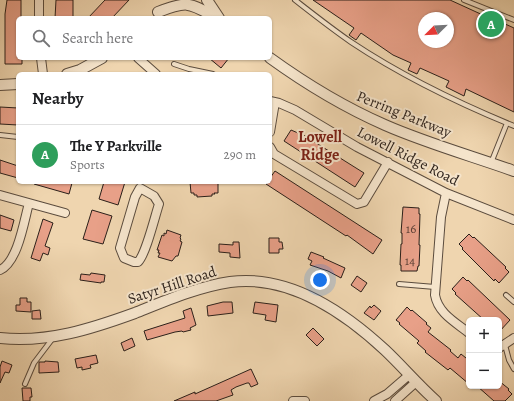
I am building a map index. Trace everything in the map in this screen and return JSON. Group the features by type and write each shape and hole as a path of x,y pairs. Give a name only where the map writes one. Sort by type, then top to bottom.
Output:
{"street":[{"path":"39,0 39,16"},
{"path":"155,15 168,0"},
{"path":"196,0 216,16"},
{"path":"207,0 217,16"},
{"path":"155,15 175,5 187,3 214,16"},
{"name":"Perring Parkway","path":"272,59 310,86 386,126 514,171"},
{"path":"41,60 42,72"},
{"path":"74,72 98,60"},
{"path":"140,60 154,72"},
{"path":"0,85 16,84"},
{"name":"Lowell Ridge Road","path":"272,102 285,105 357,147 446,193 514,220"},
{"path":"272,150 274,154 357,204 362,203 365,200 388,162"},
{"path":"142,185 154,196 159,204 141,259 138,262 134,262 124,258 120,248 135,197 142,185"},
{"path":"446,193 441,217 435,287 436,302 440,310 466,331"},
{"path":"0,195 65,213"},
{"path":"0,270 5,268 15,254 29,203"},
{"name":"Satyr Hill Road","path":"0,338 21,339 53,337 93,328 208,287 242,281 265,282 277,284 303,293 336,311 374,341 436,401"},
{"path":"502,347 514,338"},
{"path":"374,401 388,394 412,378"},
{"path":"395,401 412,378"},
{"path":"293,401 305,401"}],"lane":[{"path":"295,0 332,28 372,55 454,100 514,126"},
{"path":"464,0 514,20"},
{"path":"174,64 203,72"},
{"path":"491,163 507,123"},
{"path":"0,135 16,137"},
{"path":"399,284 435,287"},
{"path":"506,295 514,302"},
{"path":"25,384 34,363 53,337"},
{"path":"502,347 514,368"}],"building":[{"path":"7,0 21,0 21,16 16,16 16,60 22,60 22,64 5,64 5,14"},
{"path":"56,0 73,0 73,16 55,16"},
{"path":"105,0 129,0 114,16 90,16"},
{"path":"313,0 450,0 485,16 486,13 495,17 494,19 514,28 514,112 466,89 464,96 446,87 449,81 420,68 417,74 408,70 411,63 393,55 361,33 356,40 349,35 354,28"},
{"path":"211,60 227,60 221,68"},
{"path":"0,107 16,108 16,125 0,124"},
{"path":"291,130 305,136 364,173 355,187 284,141"},
{"path":"0,160 16,165 16,177 0,173"},
{"path":"275,171 382,240 373,254 347,235 346,236 266,184 272,184 272,175"},
{"path":"34,184 72,184 69,194"},
{"path":"103,184 124,184 118,205 99,199"},
{"path":"190,184 218,184 218,193 212,194 212,196 197,197 194,193 191,193"},
{"path":"403,207 419,208 420,245 419,266 417,271 401,271"},
{"path":"92,210 112,216 103,244 83,239"},
{"path":"0,215 14,220 11,231 0,228"},
{"path":"43,219 53,223 45,246 50,248 48,255 43,253 40,261 31,258"},
{"path":"167,230 181,235 180,241 182,242 178,256 176,256 172,261 158,257 160,253 158,253 159,250 157,250 162,235 164,236 164,233 166,234"},
{"path":"469,234 506,267 505,268 509,272 499,283 495,279 494,281 462,249 463,248 459,244"},
{"path":"269,238 279,238 279,242 282,242 283,249 279,249 279,253 269,253"},
{"path":"233,242 239,242 240,258 230,257 230,253 219,252 219,244 233,245"},
{"path":"311,252 345,268 341,278 328,271 310,265 312,261 308,259"},
{"path":"91,273 105,275 104,282 101,283 80,280 81,274 90,275"},
{"path":"357,276 367,283 361,292 351,285"},
{"path":"463,277 510,320 502,329 502,317 481,317 455,294 456,293 452,289"},
{"path":"20,298 27,298 27,302 31,302 31,312 16,311 16,305 20,305"},
{"path":"223,302 232,302 233,313 208,316 207,306"},
{"path":"255,302 278,305 276,322 265,320 266,315 253,313"},
{"path":"374,305 381,311 374,320 364,313 370,306 371,308"},
{"path":"407,307 427,323 426,324 431,328 428,332 451,350 450,351 458,358 461,354 466,358 466,381 450,368 448,370 425,352 426,351 417,343 419,341 396,320"},
{"path":"191,308 196,325 190,328 191,330 175,332 147,340 144,331 185,318 183,311"},
{"path":"40,310 41,319 32,319 32,311"},
{"path":"313,328 324,339 317,346 306,335"},
{"path":"132,338 135,346 124,351 121,343"},
{"path":"96,355 98,363 90,365 91,368 82,370 82,367 77,368 75,359"},
{"path":"2,361 12,365 9,373 5,372 0,383 0,367"},
{"path":"39,362 58,362 59,372 39,373"},
{"path":"251,369 258,384 251,387 249,383 247,383 236,387 231,390 233,395 216,401 174,401 195,392 195,394"},
{"path":"502,383 509,389 508,390 512,394 505,401 494,401 480,389 502,389"},
{"path":"22,388 31,388 32,397 30,397 30,401 23,401"}],"place":[{"name":"The Y Parkville","path":"491,24"}],"district":[{"name":"Lowell Ridge","path":"320,145"}]}
